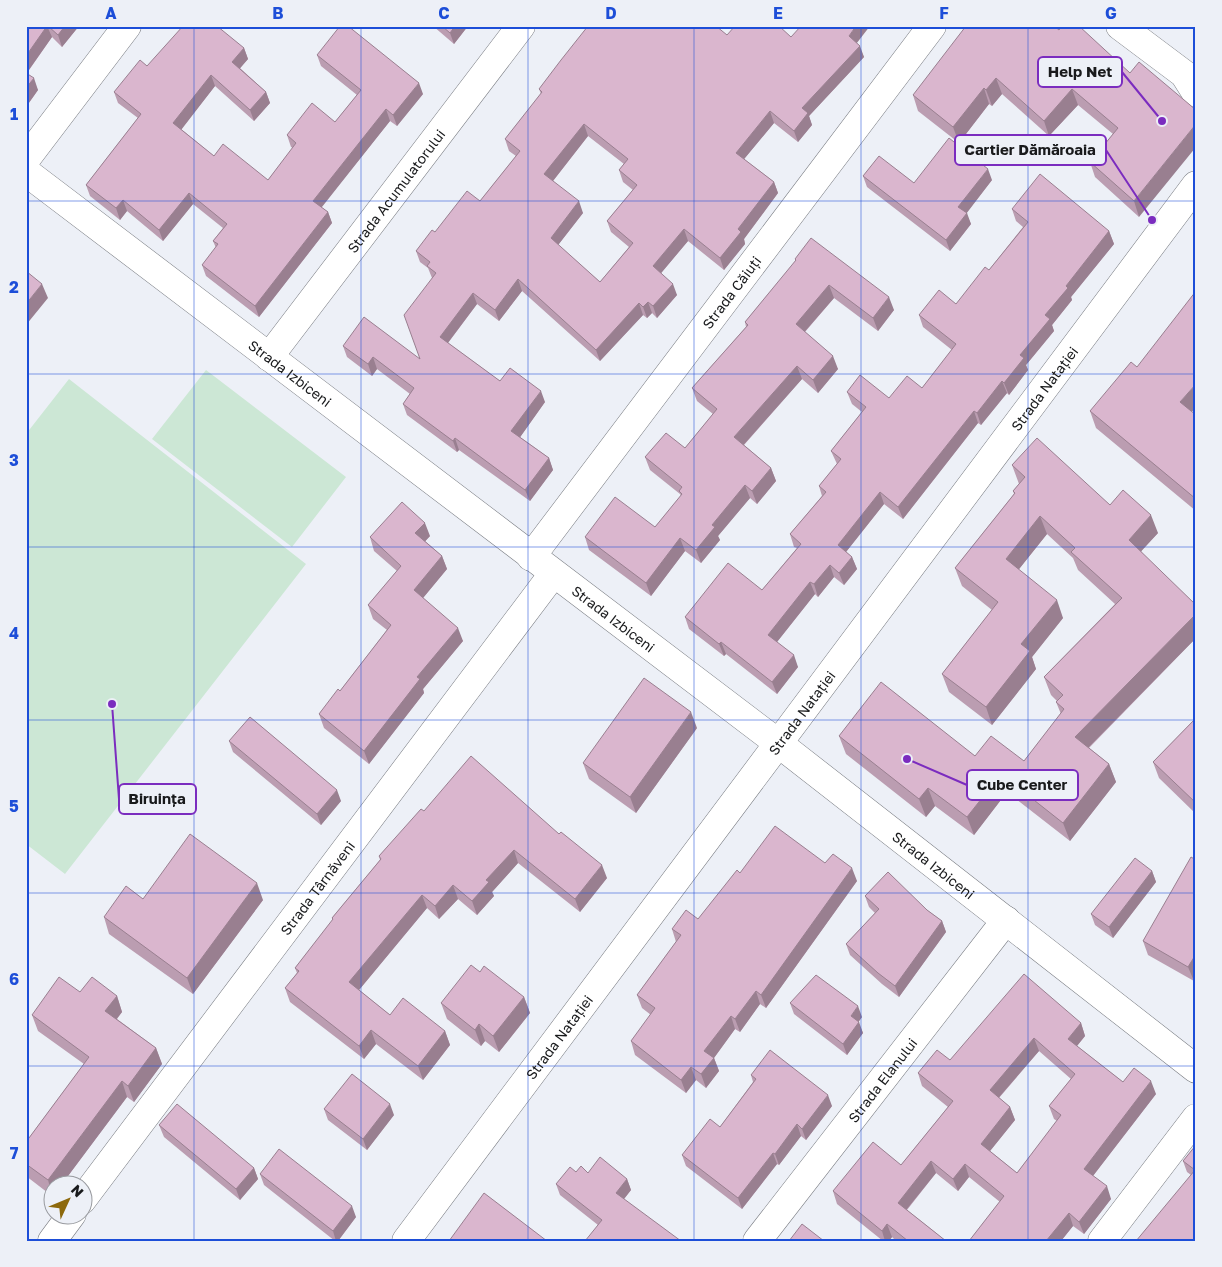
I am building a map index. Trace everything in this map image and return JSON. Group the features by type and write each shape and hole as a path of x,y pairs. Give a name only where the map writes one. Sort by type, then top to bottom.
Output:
{"street":[{"path":"26,159 127,26"},
{"name":"Strada Acumulatorului","path":"269,357 521,26"},
{"name":"Strada Căiuți","path":"531,557 932,26"},
{"path":"1120,26 1192,81"},
{"name":"Strada Izbiceni","path":"26,172 778,743 1196,1069"},
{"name":"Strada Natației","path":"406,1241 1196,185"},
{"name":"Strada Târnăveni","path":"92,1187 553,574"},
{"name":"Strada Elanului","path":"758,1241 1006,920"},
{"path":"1102,1241 1196,1118"},
{"path":"52,1241 65,1224"}],"green space":[{"path":"206,370 346,477 292,547 152,439"},
{"path":"69,379 306,564 65,874 26,844 26,434"}],"building":[{"path":"26,26 47,26 26,56"},
{"path":"48,26 65,26 58,35"},
{"path":"183,26 217,26 244,48 232,62 266,92 250,110 211,75 173,123 214,156 223,144 268,180 296,143 287,135 312,103 335,122 361,90 317,55 340,26 348,26 419,83 393,115 386,109 313,201 328,212 255,306 202,265 218,244 213,241 227,224 189,193 159,230 123,200 116,208 86,185 141,114 114,92 140,60 147,66"},
{"path":"442,26 455,26 450,33"},
{"path":"588,26 716,26 727,35 735,26 779,26 791,37 801,26 856,26 849,36 860,46 802,108 808,113 794,131 770,111 736,153 774,182 738,229 741,232 720,258 684,229 653,266 673,284 653,306 648,302 643,307 639,303 596,350 518,279 495,310 473,293 440,337 500,381 510,368 541,391 511,431 549,458 525,490 455,438 453,441 403,404 414,388 373,357 368,364 343,346 364,317 420,359 404,315 436,273 427,266 430,262 416,251 432,230 435,232 467,191 480,201 520,151 505,139 542,92 539,89","holes":["584,124 628,159 619,170 637,185 607,221 633,243 600,282 551,238 579,201 544,174"]},
{"path":"966,26 1054,26 1059,30 1062,26 1079,26 1130,73 1139,62 1196,110 1196,124 1134,201 1090,162 1118,128 1072,89 1044,121 996,78 986,90 984,88 953,127 913,95"},
{"path":"26,73 34,78 26,88"},
{"path":"949,138 988,169 958,207 967,213 946,240 863,176 879,156 914,183"},
{"path":"1040,174 1109,231 1066,286 1068,288 1045,315 1050,319 1020,355 1024,358 1004,383 1002,381 977,413 974,411 898,507 880,492 838,545 852,557 839,573 830,565 814,584 810,582 768,635 794,655 772,682 721,642 719,644 685,617 728,563 762,590 801,544 790,534 826,492 819,486 841,459 831,451 866,407 847,392 860,375 889,398 907,376 922,388 956,344 919,315 939,290 956,304 985,267 989,270 1028,222 1012,209"},
{"path":"811,238 889,297 873,318 829,285 796,324 833,356 813,380 797,366 734,437 771,468 752,491 745,485 712,525 715,527 696,550 680,538 646,583 585,537 615,497 655,527 682,494 679,491 682,487 645,457 666,433 685,448 717,409 692,388 748,325 745,322 796,260"},
{"path":"26,271 42,284 26,304"},
{"path":"1196,291 1196,384 1180,402 1196,415 1196,499 1090,411 1131,362 1137,367"},
{"path":"1037,438 1110,505 1123,490 1151,515 1129,540 1196,605 1196,614 1075,737 1109,764 1063,823 1001,774 967,817 928,788 919,799 839,736 881,682 975,756 991,736 1024,761 1064,709 1056,702 1063,695 1044,677 1122,598 1071,552 1075,548 1040,516 1006,559 1057,600 1021,644 1030,651 986,707 942,674 998,602 955,568 1015,493 1013,491 1025,477 1012,465"},
{"path":"402,502 425,523 415,533 442,556 414,590 458,628 417,677 420,679 364,751 319,714 338,689 340,691 391,625 368,605 401,566 370,537"},
{"path":"644,678 691,712 630,797 583,763"},
{"path":"250,717 337,790 317,814 229,741"},
{"path":"1196,718 1196,803 1153,762"},
{"path":"471,756 559,834 561,832 602,865 575,899 514,850 486,880 489,882 472,901 453,885 435,906 422,895 349,982 390,1015 403,998 445,1031 418,1066 371,1030 359,1046 285,988 299,971 295,968 332,918 381,859 379,856 421,809 424,811"},
{"path":"775,826 825,863 833,854 852,868 761,995 756,991 735,1019 731,1016 704,1051 714,1058 701,1074 691,1067 681,1080 631,1041 655,1008 637,995 681,935 672,929 686,910 698,919 737,870 740,873"},
{"path":"190,834 257,883 187,978 104,917 126,886 143,899"},
{"path":"1191,857 1196,860 1196,954 1188,967 1143,941"},
{"path":"1135,858 1152,871 1109,927 1091,914"},
{"path":"888,872 927,910 942,921 895,986 846,944 879,909 865,896"},
{"path":"471,965 480,972 484,966 524,997 493,1036 479,1024 475,1030 441,1003"},
{"path":"1024,974 1081,1023 1068,1039 1123,1082 1134,1068 1151,1081 1084,1169 1107,1186 1079,1222 1069,1213 1046,1241 969,1241 1004,1196 965,1164 953,1179 931,1161 898,1203 946,1241 908,1241 887,1224 882,1231 833,1191 873,1142 901,1165 953,1101 918,1073 937,1050 950,1060","holes":["1034,1038 1075,1074 1049,1106 1061,1115 1017,1173 981,1144 1010,1107 990,1090"]},
{"path":"816,975 858,1006 851,1016 859,1022 843,1044 790,1003"},
{"path":"59,977 80,992 92,977 117,996 105,1011 156,1048 128,1086 122,1081 52,1174 42,1174 42,1176 26,1164 26,1142 89,1057 32,1015"},
{"path":"770,1050 828,1095 802,1129 797,1124 775,1154 773,1153 738,1198 682,1155 710,1119 720,1127 756,1079 751,1075"},
{"path":"352,1074 390,1104 363,1139 324,1109"},
{"path":"177,1104 254,1168 236,1189 159,1125"},
{"path":"1196,1145 1196,1241 1136,1241 1195,1170 1183,1161"},
{"path":"279,1149 352,1206 333,1231 260,1174"},
{"path":"600,1157 627,1179 616,1193 681,1241 585,1241 602,1220 556,1184 570,1167 576,1172 581,1166 588,1173"},
{"path":"484,1193 547,1241 449,1241"},
{"path":"802,1224 824,1241 789,1241"}],"place":[{"name":"Help Net","path":"1162,121"},
{"name":"Cartier Dămăroaia","path":"1152,220"},
{"name":"Biruința","path":"112,704"},
{"name":"Cube Center","path":"907,759"}]}
